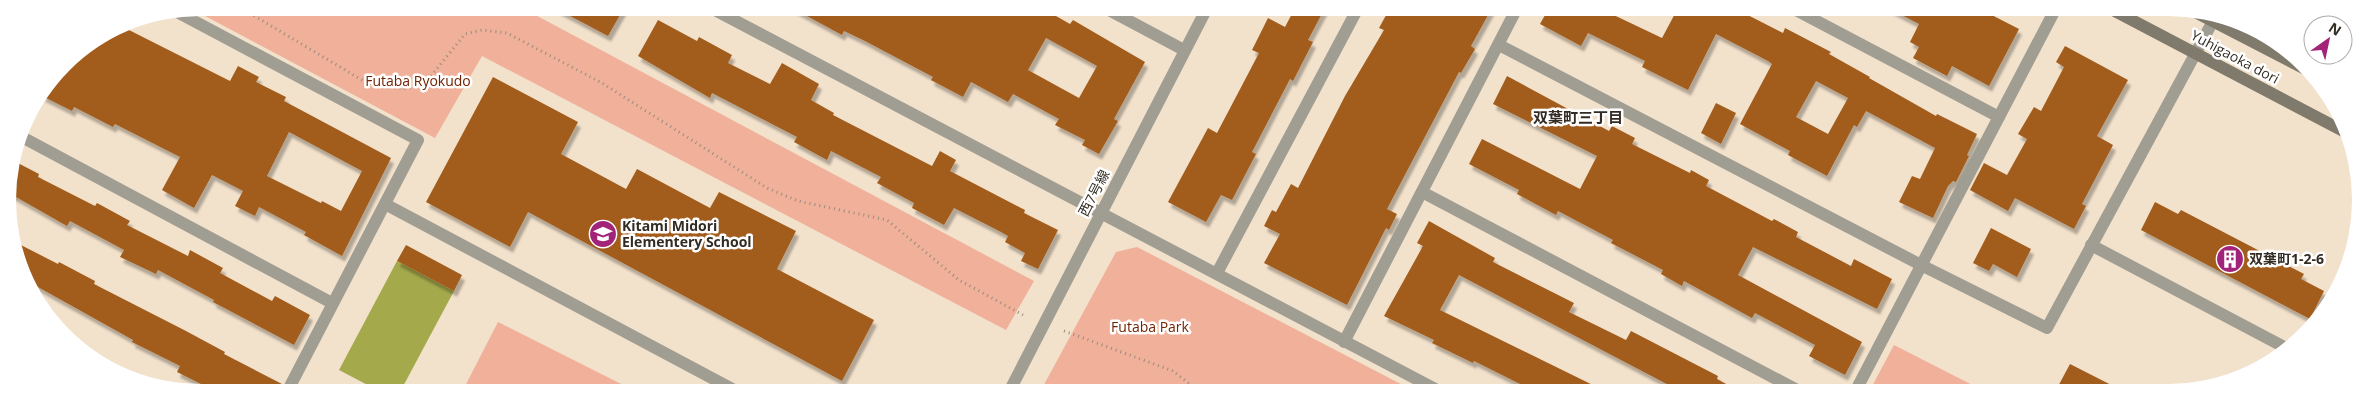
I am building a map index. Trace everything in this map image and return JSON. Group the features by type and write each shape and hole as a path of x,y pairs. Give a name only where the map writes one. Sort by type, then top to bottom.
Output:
{"main road":[{"name":"Yuhigaoka dori","path":"2124,16 2337,128"},
{"name":"Yuhigaoka dori","path":"2218,23 2285,59"}],"street":[{"path":"726,16 1102,212 1425,384"},
{"path":"1120,16 1184,50"},
{"name":"西7号線","path":"1013,384 1203,16"},
{"path":"1217,273 1354,16"},
{"path":"1344,342 1513,16"},
{"path":"1807,16 1999,117"},
{"path":"1859,384 2052,16"},
{"path":"187,17 418,140 290,384"},
{"path":"1499,45 1921,265 2047,328 2212,22"},
{"path":"27,140 332,303"},
{"path":"1422,192 1786,384"},
{"path":"385,204 723,384"},
{"path":"2091,245 2281,345"}],"path":[{"path":"254,16 372,86 408,89 431,76 465,34 482,30 507,32 602,83 767,188 798,201 887,220 959,280 1022,315"},
{"path":"1064,331 1173,371 1190,384"}],"green space":[{"name":"Futaba Ryokudo","path":"205,16 537,16 1034,281 1006,330 482,56 435,138"},
{"name":"Futaba Park","path":"1137,247 1401,384 1044,384 1116,252"},
{"path":"498,322 621,384 466,384"},
{"path":"1894,345 1970,384 1873,384"}],"shaded area":[{"path":"397,261 454,291 404,384 366,384 339,370"}],"building":[{"path":"570,16 619,16 608,36"},
{"path":"807,16 1056,16 1070,24 1073,20 1145,62 1114,119 1118,121 1099,154 1082,145 1085,140 1055,125 1059,119 1013,94 1008,102 971,82 963,97 931,80 933,77 844,31 842,35","holes":["1046,38 1097,66 1079,98 1028,70"]},
{"path":"1291,16 1321,16 1308,40 1313,42 1293,81 1290,79 1252,152 1256,154 1232,200 1221,195 1206,222 1168,202 1208,128 1217,133 1259,53 1252,50 1268,18 1285,27"},
{"path":"1386,16 1488,16 1471,46 1475,49 1461,73 1459,72 1387,209 1397,214 1389,230 1386,228 1347,305 1264,263 1280,234 1264,226 1272,210 1276,212 1291,184 1298,188 1345,96 1384,30 1379,28"},
{"path":"1544,16 1616,16 1662,38 1674,16 1750,16 1783,33 1785,28 1831,52 1829,54 1936,116 1937,114 1977,134 1956,182 1953,181 1948,186 1933,218 1899,202 1912,176 1920,179 1935,148 1866,111 1857,127 1854,125 1827,176 1788,155 1790,151 1740,124 1772,64 1716,34 1688,90 1642,67 1645,61 1588,33 1581,46 1540,24","holes":["1816,81 1848,98 1828,134 1796,117"]},
{"path":"1904,16 1994,16 2019,29 1989,86 1952,66 1947,76 1913,58 1919,47 1910,42 1919,24"},
{"path":"658,20 697,41 699,37 732,55 728,63 770,84 782,63 819,84 811,100 834,113 833,115 932,166 940,151 956,160 950,171 1025,210 1024,213 1058,230 1038,269 1021,261 1025,253 1005,242 1008,236 1001,232 954,208 944,225 912,208 914,203 877,183 881,177 831,151 827,160 794,142 797,137 712,93 710,98 638,56"},
{"path":"129,30 230,81 238,66 259,77 256,82 286,97 284,101 391,158 342,256 304,235 306,232 259,207 255,216 235,206 243,191 212,175 194,208 162,190 180,157 115,124 113,127 74,107 72,111 47,98 70,70 88,54","holes":["289,132 362,171 341,211 267,176"]},
{"path":"2065,46 2128,80 2097,136 2113,145 2082,204 2086,206 2074,229 2015,198 2008,211 1970,190 1984,163 2007,175 2027,139 2018,134 2034,107 2041,111 2064,67 2056,62"},
{"path":"1507,76 1609,131 1612,126 1635,138 1632,144 1690,173 1691,170 1709,180 1706,186 1772,221 1774,219 1798,232 1796,237 1851,266 1854,259 1892,279 1877,309 1753,247 1738,275 1862,342 1845,375 1809,356 1815,345 1755,313 1752,318 1684,281 1682,286 1661,274 1663,270 1611,243 1613,240 1558,211 1556,215 1517,194 1519,190 1469,164 1482,139 1580,189 1597,156 1493,104"},
{"path":"493,77 578,122 561,154 626,189 637,169 710,208 719,192 796,231 777,269 874,320 842,381 528,212 510,247 426,202"},
{"path":"1716,103 1736,113 1721,144 1701,133"},
{"path":"20,164 39,174 38,177 95,206 97,203 130,221 127,225 188,256 190,250 223,268 220,273 272,301 275,296 310,315 294,345 158,270 156,274 120,257 124,250 70,221 67,226 16,197"},
{"name":"双葉町1-2-6","path":"2155,202 2178,214 2181,210 2304,274 2301,279 2324,291 2308,318 2141,230"},
{"path":"1429,221 1495,258 1493,262 1574,303 1569,312 1626,340 1631,331 1718,376 1717,379 1726,384 1667,384 1459,275 1440,310 1591,384 1520,384 1474,361 1473,363 1432,343 1434,340 1384,316 1423,246 1417,243"},
{"path":"1991,228 2031,249 2017,277 1993,264 1989,271 1973,263"},
{"path":"406,245 462,275 454,291 397,261"},
{"path":"22,246 95,281 94,284 186,331 225,352 224,354 282,384 201,384 177,372 180,366 132,342 133,340 38,287 30,270"},
{"path":"2070,364 2109,384 2059,384"}],"place":[{"name":"Kitami Midori Elementery School","path":"603,234"},
{"name":"双葉町1-2-6","path":"2230,259"}],"district":[{"name":"双葉町三丁目","path":"1578,118"}]}
